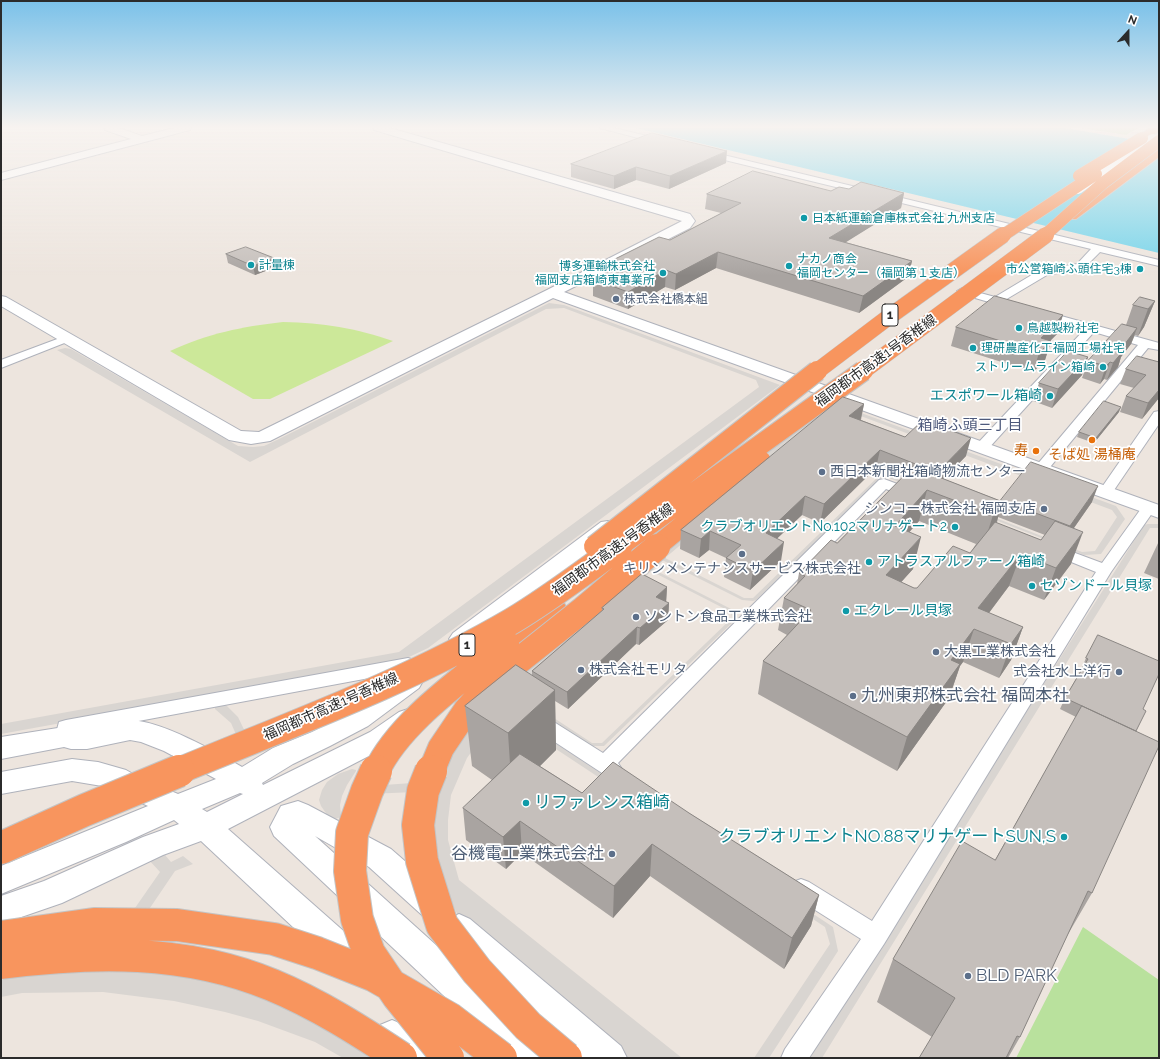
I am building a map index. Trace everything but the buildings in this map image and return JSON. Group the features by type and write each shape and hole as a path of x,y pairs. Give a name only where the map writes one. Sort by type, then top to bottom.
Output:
{"highway":[{"name":"福岡都市高速1号香椎線","path":"1,848 85,810 367,693 464,647 513,620 564,586 884,356 1025,235 1103,177"},
{"name":"福岡都市高速1号香椎線","path":"1,840 82,805 367,690 431,658 473,634 526,597 638,512 853,343 1025,235 1110,177"},
{"path":"1025,235 1118,177"},
{"path":"566,1058 528,1026 497,993 477,971 442,925 422,861 418,824 423,791 441,748 466,711 492,682 584,609 632,567 844,393 884,356"},
{"path":"448,1058 398,996 369,953 358,919 350,870 352,833 366,791 378,768 394,744 422,712 506,643 660,523 752,447 761,416"},
{"path":"1,937 36,931 102,924 177,925 274,939 316,953 375,976 450,1020 501,1058"},
{"path":"1,962 88,954 165,957 211,966 252,977 302,999 354,1027 401,1058"}],"street":[{"path":"1,300 236,436 251,438 263,437 552,293 685,225 689,221 686,217 674,213 550,177"},
{"path":"806,177 1159,263"},
{"path":"1,910 51,893 153,846 205,826 379,739 470,677 828,392 962,291 1025,235"},
{"path":"1,880 116,833 176,806 242,781 283,756 321,739 358,719 420,673 420,668 487,620 740,427 787,399 980,258 1025,235"},
{"path":"996,300 1044,272 1080,266 1098,248"},
{"path":"962,291 1018,307"},
{"path":"552,293 1154,510 1106,570 876,936 794,1058"},
{"path":"1033,311 1159,347"},
{"path":"982,447 1092,328"},
{"path":"1,364 68,338"},
{"path":"1041,469 1146,344"},
{"path":"1105,493 1159,415"},
{"path":"604,764 884,483 928,501"},
{"path":"1039,544 1106,570"},
{"path":"64,737 66,728 408,664 420,668"},
{"path":"470,677 501,698"},
{"path":"527,714 631,781"},
{"path":"380,858 355,820 354,804 359,786 366,773 404,722"},
{"path":"1,748 64,737 71,740 112,732 130,730 143,732 180,747 242,781 267,796 291,816"},
{"path":"1,783 72,770 98,773 116,778 130,786 176,806 205,826 305,916 457,1058"},
{"path":"536,1058 284,827 291,816 298,813 380,858 470,939 609,1058"},
{"path":"783,878 876,936"},
{"path":"1,962 62,955 124,956 166,959 243,974 307,992 335,1004 362,1018 426,1058"}],"green space":[{"path":"283,322 339,327 393,341 270,399 253,399 170,351 212,335 253,326"},
{"path":"1083,927 1159,980 1159,1058 1016,1058"}],"shaded area":[{"path":"549,303 564,305 780,385 428,648 409,657 396,662 1,734 1,724 399,652 759,387 756,380 564,308 546,309 250,462 57,350 65,348 71,349 238,446 264,446"},
{"path":"842,406 1116,506 1125,519 1101,554 1084,555 884,476 756,600 742,600 652,555 653,545 821,409","holes":["850,412 1112,510 1117,517 1095,551 1082,552 882,473 753,598 744,598 665,558 838,413"]},
{"path":"1159,524 1159,528 1150,528 822,1058 808,1058 1144,525"},
{"path":"643,564 735,611 737,618 604,746 591,746 494,684","holes":["651,571 731,612 732,618 602,743 592,743 519,695 584,639"]},
{"path":"490,700 833,927 838,951 769,1058 754,1058 830,944 825,927 500,712 467,758 451,795 448,820 448,840 459,880 682,1058 591,1058 470,940 445,889 434,842 434,817 437,791 369,794 370,786 440,781 450,753"},
{"path":"224,703 238,717 249,740 266,734 285,745 274,749 263,743 238,739 231,723 215,709 215,705"},
{"path":"352,769 356,771 342,796 340,805 341,817 335,819 328,816 321,806 319,800 322,790 327,782 338,774"},
{"path":"165,855 171,862 183,856 193,864 175,871 133,933 119,931 160,872 149,860"},
{"path":"121,966 240,983 402,1058 343,1058 315,1042 258,1021 174,1001 103,992 22,993 1,997 1,970"}],"water":[{"path":"843,177 1159,177 1159,253"}],"place":[{"name":"日本紙運輸倉庫株式会社 九州支店","path":"804,218"},
{"name":"計量棟","path":"251,265"},
{"name":"ナカノ商会 福岡センター（福岡第１支店）","path":"789,266"},
{"name":"市公営箱崎ふ頭住宅3棟","path":"1140,269"},
{"name":"博多運輸株式会社 福岡支店箱崎東事業所","path":"663,273"},
{"name":"株式会社橋本組","path":"616,299"},
{"name":"鳥越製粉社宅","path":"1019,328"},
{"name":"理研農産化工福岡工場社宅","path":"973,348"},
{"name":"ストリームライン箱崎","path":"1103,367"},
{"name":"エスポワール箱崎","path":"1050,396"},
{"name":"そば処 湯桶庵","path":"1092,440"},
{"name":"寿","path":"1036,451"},
{"name":"西日本新聞社箱崎物流センター","path":"822,472"},
{"name":"シンコー株式会社 福岡支店","path":"1044,509"},
{"name":"クラブオリエントNo.102マリナゲート2","path":"955,527"},
{"name":"キリンメンテナンスサービス株式会社","path":"742,554"},
{"name":"アトラスアルファーノ箱崎","path":"869,562"},
{"name":"セゾンドール貝塚","path":"1032,586"},
{"name":"エクレール貝塚","path":"846,611"},
{"name":"ソントン食品工業株式会社","path":"636,617"},
{"name":"大黒工業株式会社","path":"936,652"},
{"name":"株式会社モリタ","path":"581,670"},
{"name":"式会社水上洋行","path":"1119,672"},
{"name":"九州東邦株式会社 福岡本社","path":"853,696"},
{"name":"リファレンス箱崎","path":"526,803"},
{"name":"クラブオリエントNO.88マリナゲートSUN,S","path":"1064,837"},
{"name":"谷機電工業株式会社","path":"612,854"},
{"name":"BLD PARK","path":"968,976"}],"district":[{"name":"箱崎ふ頭三丁目","path":"970,425"}]}
